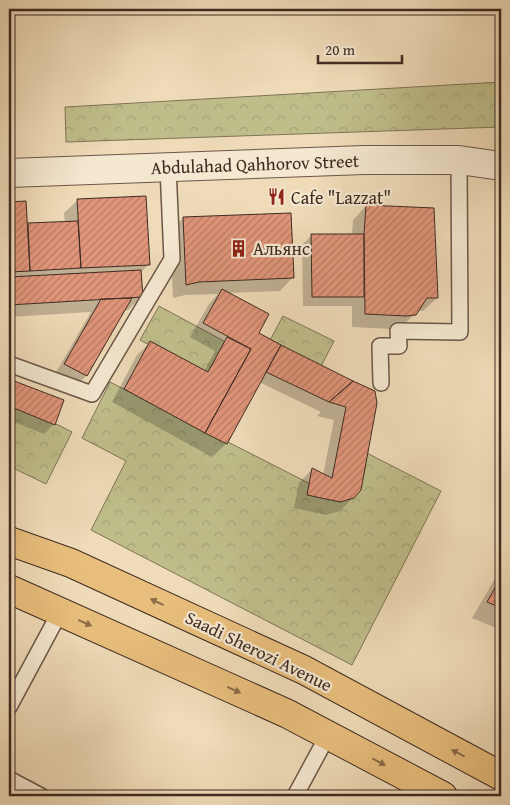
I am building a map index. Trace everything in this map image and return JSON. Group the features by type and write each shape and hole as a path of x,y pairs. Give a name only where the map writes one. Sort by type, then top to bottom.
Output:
{"highway":[{"path":"9,523 71,563"},
{"name":"Saadi Sherozi Avenue","path":"9,541 71,563 304,670 501,776"},
{"path":"9,589 288,714 443,796"}],"street":[{"name":"Abdulahad Qahhorov Street","path":"9,173 364,160 459,160 501,166"}],"lane":[{"path":"381,383 380,346 399,346 398,331 460,332 459,160"},
{"path":"9,364 92,394 172,259 168,167"},
{"path":"9,707 60,612"},
{"path":"295,796 328,735"},
{"path":"9,779 41,796"}],"green space":[{"path":"501,82 501,127 66,142 65,107"},
{"path":"159,306 235,347 216,381 140,340"},
{"path":"283,316 334,341 318,372 267,346"},
{"path":"110,382 336,497 361,450 441,491 352,665 91,530 126,461 82,438"},
{"path":"9,400 72,432 46,484 9,466"}],"building":[{"path":"146,196 150,265 81,268 77,199"},
{"path":"26,201 30,271 9,272 9,202"},
{"path":"366,205 434,208 438,298 427,298 416,315 365,314 364,234"},
{"name":"Альянс","path":"291,213 294,278 199,282 186,285 183,217"},
{"path":"78,221 81,268 30,271 28,223"},
{"path":"311,234 364,234 364,297 312,297"},
{"path":"141,270 143,297 9,305 9,277"},
{"path":"222,289 269,314 259,333 281,345 227,444 205,433 251,349 203,323"},
{"path":"132,298 87,376 64,364 101,299"},
{"path":"227,337 251,349 205,433 124,389 150,341 208,372"},
{"path":"281,345 353,381 329,402 266,372"},
{"path":"9,379 64,400 55,425 9,406"},
{"path":"353,381 375,391 377,403 361,490 354,498 340,502 307,495 312,468 332,478 346,407 329,402"},
{"path":"501,577 501,608 487,602"}],"place":[{"name":"Cafe \"Lazzat\"","path":"277,197"},
{"name":"Альянс","path":"239,248"}]}
